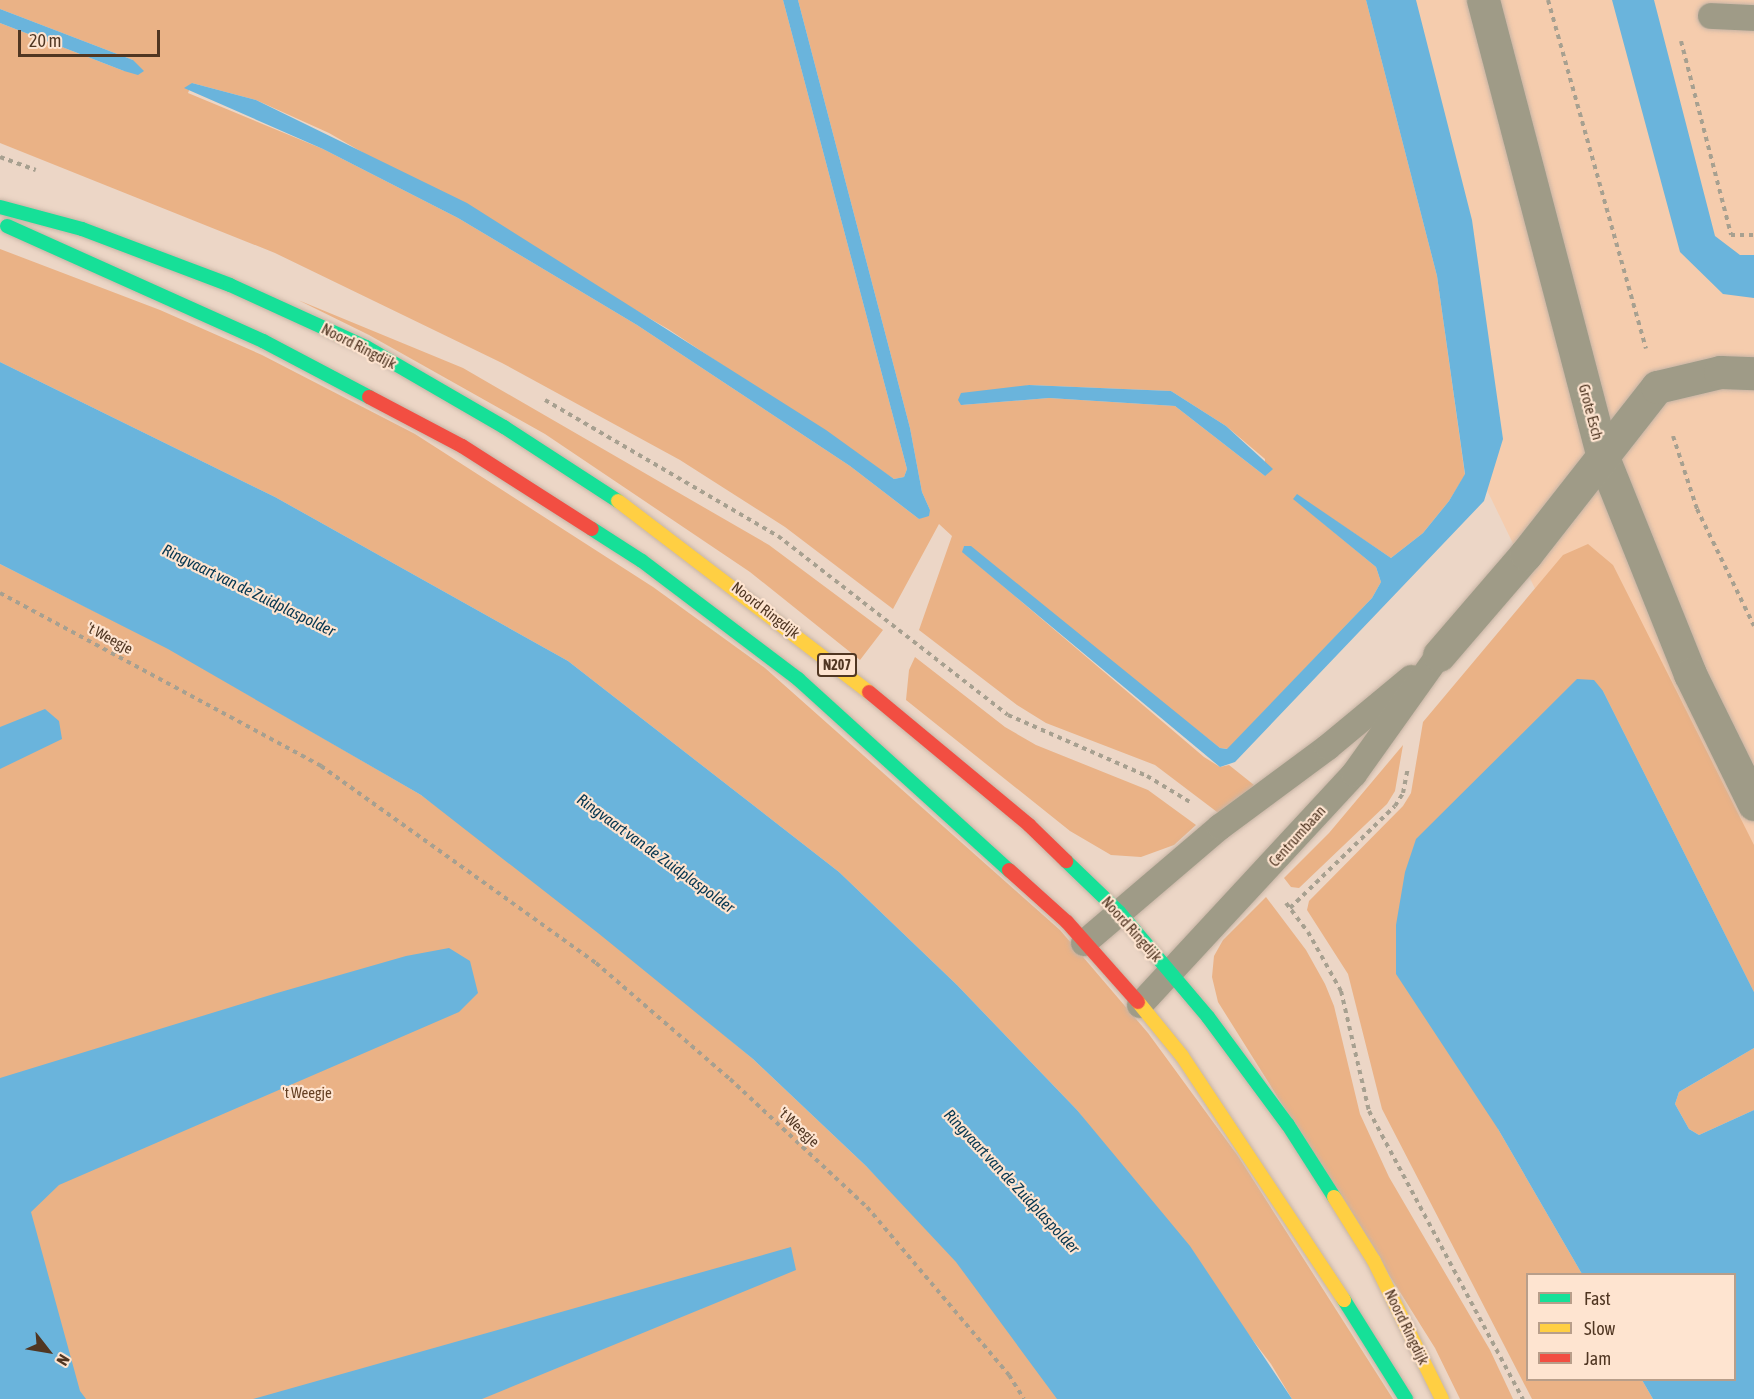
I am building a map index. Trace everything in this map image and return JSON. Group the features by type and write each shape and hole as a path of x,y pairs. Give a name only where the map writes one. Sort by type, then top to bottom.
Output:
{"main road":[{"name":"Noord Ringdijk","path":"0,207 82,230 230,285 366,347 504,427 645,518 903,717 1029,825 1119,912 1172,973 1294,1135 1374,1261 1442,1399"},
{"name":"N207","path":"0,223 263,341 462,446 642,561 798,680 937,802 1084,943 1140,1005 1182,1056 1290,1213 1406,1399"}],"street":[{"name":"Grote Esch","path":"1483,0 1602,454 1690,674 1754,804"},
{"path":"1657,387 1720,372 1754,373"},
{"name":"Centrumbaan","path":"1439,655 1526,554 1602,454 1657,387"}],"lane":[{"path":"1711,16 1754,18"},
{"name":"Centrumbaan","path":"1084,943 1119,912 1439,655"},
{"name":"Centrumbaan","path":"1140,1005 1354,774 1439,655"}],"path":[{"path":"1548,0 1657,387 1697,509 1754,626"},
{"path":"1679,33 1731,235 1754,235"},
{"name":"'t Weegje","path":"0,593 321,766 596,963 730,1079 867,1207 1009,1375 1024,1399"}],"shaded area":[{"path":"1392,0 1754,0 1754,1079 1594,710 1486,488"}],"green space":[{"path":"0,0 783,0 907,469 904,477 894,479 668,329 329,133 256,100 192,83 188,93 323,149 458,218 637,325 850,466 919,519 930,510 922,492 910,428 798,0 1366,0 1437,276 1465,475 1449,501 1423,533 1391,558 1297,495 1294,499 1376,567 1381,582 1372,598 1228,749 1220,748 964,546 963,552 1204,757 1220,767 1229,765 1254,785 1221,815 1155,765 1046,723 1017,705 919,630 952,536 939,524 893,609 785,527 680,460 502,363 275,253 0,143 0,23 124,71 133,60 0,9","holes":["1029,385 1171,391 1226,426 1265,459 1265,476 1175,406 1049,398 961,405"]},
{"path":"0,249 160,310 262,355 415,434 653,587 765,668 1060,930 1148,1033 1238,1156 1393,1399 1292,1399 1271,1364 1077,1110 957,985 839,872 568,661 275,497 0,362"},
{"path":"298,300 463,368 769,545 883,630 860,660 750,572 545,434 369,335"},
{"path":"1588,544 1613,565 1754,845 1754,992 1603,691 1498,1129 1581,1273 1526,1273 1526,1381 1643,1381 1653,1399 1532,1399 1382,1109 1348,974 1307,910 1309,901 1403,806 1411,793 1423,722 1563,555"},
{"name":"'t Weegje","path":"0,564 168,648 421,795 546,887 753,1059 866,1166 990,1291 1065,1399 0,1399"},
{"path":"915,657 1005,727 1036,745 1148,790 1196,825 1174,845 1141,857 1111,855 1070,831 906,700 909,670"},
{"path":"1403,745 1395,791 1387,804 1299,888 1291,887 1284,878 1329,833"},
{"path":"1266,897 1306,950 1325,984 1334,1006 1360,1114 1389,1177 1490,1350 1513,1399 1460,1399 1435,1348 1218,1002 1212,977 1214,956 1223,940"},
{"path":"1754,1048 1754,1110 1699,1135 1689,1129 1675,1104 1679,1092"}],"water":[{"path":"783,0 798,0 910,428 922,492 930,510 929,516 919,519 850,466 637,325 458,218 323,149 184,88 192,83 256,100 467,203 826,430 894,479 904,477 907,469"},
{"path":"1366,0 1416,0 1472,220 1503,439 1484,501 1235,762 1220,767 962,552 964,546 971,546 1220,748 1227,749 1372,598 1381,582 1376,567 1293,499 1297,494 1391,558 1423,533 1449,501 1465,474 1437,276"},
{"path":"1612,0 1654,0 1715,236 1740,255 1754,255 1754,298 1723,294 1680,252"},
{"path":"0,9 133,60 144,71 138,75 124,71 0,23"},
{"name":"Ringvaart van de Zuidplaspolder","path":"0,362 275,497 568,661 839,872 957,985 1077,1110 1190,1246 1292,1399 1057,1399 956,1262 866,1166 753,1059 598,933 421,795 168,649 0,564"},
{"path":"1029,385 1171,391 1226,426 1273,469 1265,476 1175,406 1049,398 961,405 958,400 961,393"},
{"path":"1577,679 1594,680 1603,691 1754,992 1754,1048 1679,1092 1675,1104 1689,1129 1699,1135 1754,1110 1754,1399 1653,1399 1643,1381 1736,1381 1736,1273 1581,1273 1498,1129 1396,974 1396,925 1405,872 1416,839"},
{"path":"45,709 59,721 62,739 0,769 0,727"},
{"name":"'t Weegje","path":"449,948 470,961 478,993 459,1012 59,1185 31,1212 80,1391 86,1399 0,1399 0,1078 277,993 406,956"},
{"path":"791,1247 796,1270 482,1399 253,1399"}],"traffic: fast":[{"path":"0,207 82,229 230,285 366,347 504,427 618,501"},
{"path":"7,226 263,341 369,397"},
{"path":"592,529 642,561 798,679 1009,870"},
{"path":"1066,861 1119,912 1208,1017 1288,1125 1334,1197"},
{"path":"1344,1300 1406,1399"}],"traffic: slow":[{"path":"618,501 869,692"},
{"path":"1138,1002 1182,1056 1344,1300"},
{"path":"1334,1197 1374,1261 1442,1399"}],"traffic: jam":[{"path":"369,397 462,446 592,529"},
{"path":"869,692 1029,825 1066,861"},
{"path":"1009,870 1067,922 1138,1002"}]}
